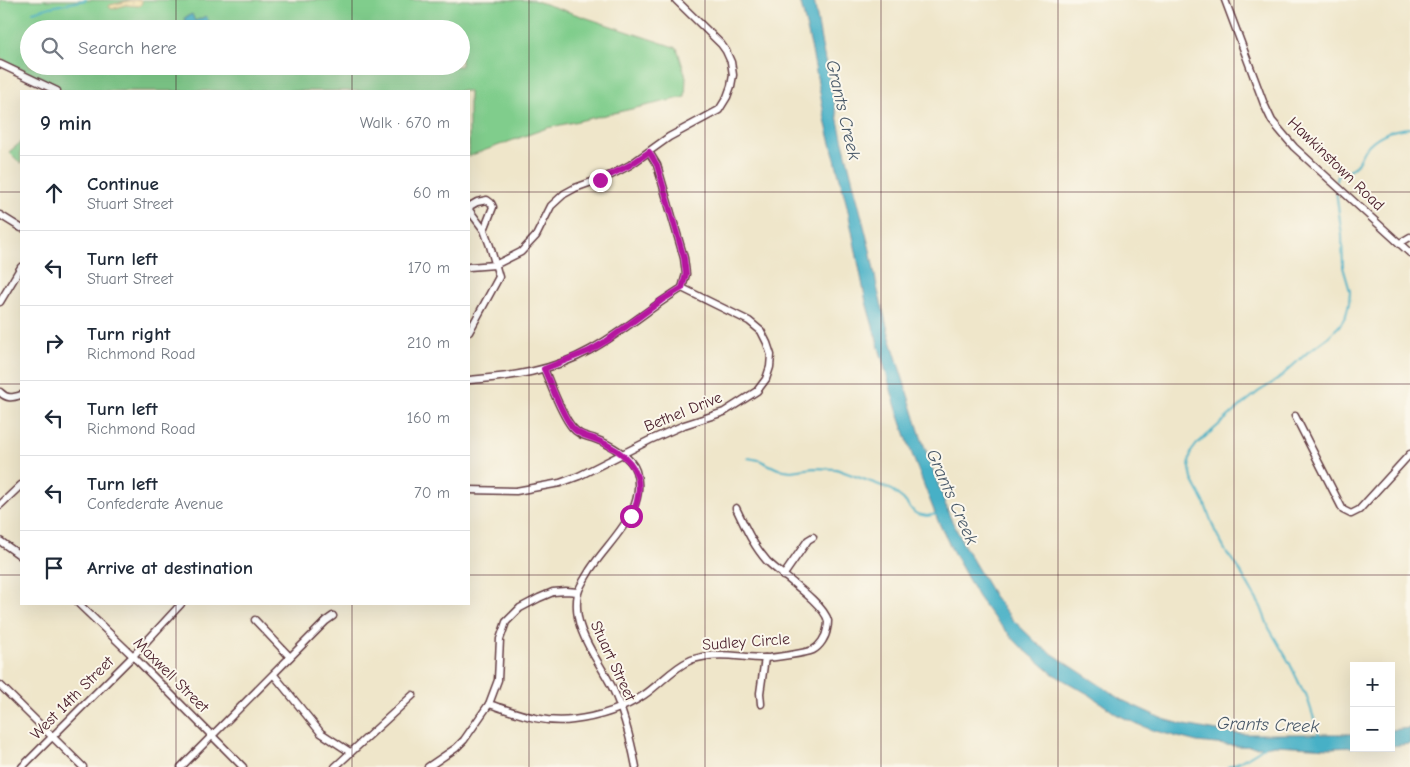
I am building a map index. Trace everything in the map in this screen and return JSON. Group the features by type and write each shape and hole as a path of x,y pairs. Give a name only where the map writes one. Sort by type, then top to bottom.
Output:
{"street":[{"path":"470,267 495,265 524,250 536,236 551,206 564,194 611,175 630,165 669,137 719,110 731,86 733,75 731,62 721,44 676,0"},
{"name":"Hawkinstown Road","path":"1225,0 1272,121 1294,147 1410,253"},
{"path":"0,64 20,73"},
{"path":"23,75 55,90"},
{"path":"470,380 505,377 544,369 589,351 608,340 662,300 682,288 686,274 684,258 657,165 649,152"},
{"path":"470,206 487,200 491,203 492,207 484,230"},
{"path":"470,211 484,230 499,277 470,330"},
{"path":"0,214 20,227"},
{"path":"1400,243 1410,237"},
{"path":"0,302 20,269"},
{"name":"Bethel Drive","path":"470,490 516,491 560,483 579,476 621,454 683,426 724,412 757,391 766,379 771,355 761,331 749,321 682,288"},
{"path":"428,767 456,748 464,740 489,704 498,680 500,639 506,622 520,608 553,592 578,592 597,559 631,516 637,502 638,487 635,470 630,461 597,439 583,436 573,428 544,369"},
{"path":"0,392 5,397 11,398 20,395"},
{"path":"1295,416 1343,510 1351,514 1359,510 1410,454"},
{"path":"0,505 20,486"},
{"name":"Sudley Circle","path":"489,704 531,718 550,721 593,717 620,708 644,695 669,674 689,661 708,656 722,655 765,658 813,650 822,642 827,631 828,621 814,602 783,576 753,543 736,508"},
{"path":"783,576 808,540 813,537"},
{"path":"0,541 20,555"},
{"name":"Stuart Street","path":"578,592 580,628 590,650 612,688 634,754 636,767"},
{"name":"Maxwell Street","path":"80,605 243,767"},
{"name":"West 14th Street","path":"22,767 133,656 180,605"},
{"path":"181,767 290,656 333,616"},
{"path":"255,620 290,656"},
{"path":"761,704 760,693 765,658"},
{"path":"274,674 321,733 350,752"},
{"path":"0,685 83,767"},
{"path":"335,767 413,695"}],"green space":[{"path":"0,0 533,0 677,48 686,77 685,97 547,128 470,156 470,90 62,90 33,75 470,75 470,20 20,20 20,68 0,58"},
{"path":"20,143 20,163 9,152"}],"sand":[{"path":"141,0 142,3 139,6 126,5 112,9 109,7 110,5"}],"water":[{"path":"800,0 814,0 841,134 870,250 878,291 889,334 921,437 950,517 994,596 1012,619 1039,645 1124,701 1163,719 1228,733 1350,734 1350,747 1236,746 1197,742 1152,730 1116,714 1090,695 1053,674 1021,647 993,617 978,597 938,521 895,404 866,302 847,206 826,124"},
{"path":"192,14 195,20 185,20 184,18"},
{"path":"206,16 208,20 197,20"},
{"path":"1410,728 1410,744 1395,746 1395,730"}],"waterway":[{"path":"33,12 86,0"},
{"path":"1337,181 1338,176 1355,166 1365,149 1374,140 1391,131 1410,128"},
{"name":"Grants Creek","path":"1319,734 1306,694 1269,628 1261,607 1215,531 1204,502 1192,479 1189,463 1191,452 1197,444 1237,409 1277,380 1328,337 1340,325 1346,315 1350,291 1343,267 1342,236 1336,191"},
{"path":"748,458 759,460 778,469 791,471 814,468 836,469 890,489 917,514 927,516 937,514"},
{"path":"1228,767 1247,758 1265,746"}],"route":[{"path":"600,180 630,165 649,152 657,165 684,258 686,274 682,288 662,300 608,340 589,351 544,369 573,428 583,436 597,439 610,446 630,461 635,470 638,487 637,502 631,516"}]}
